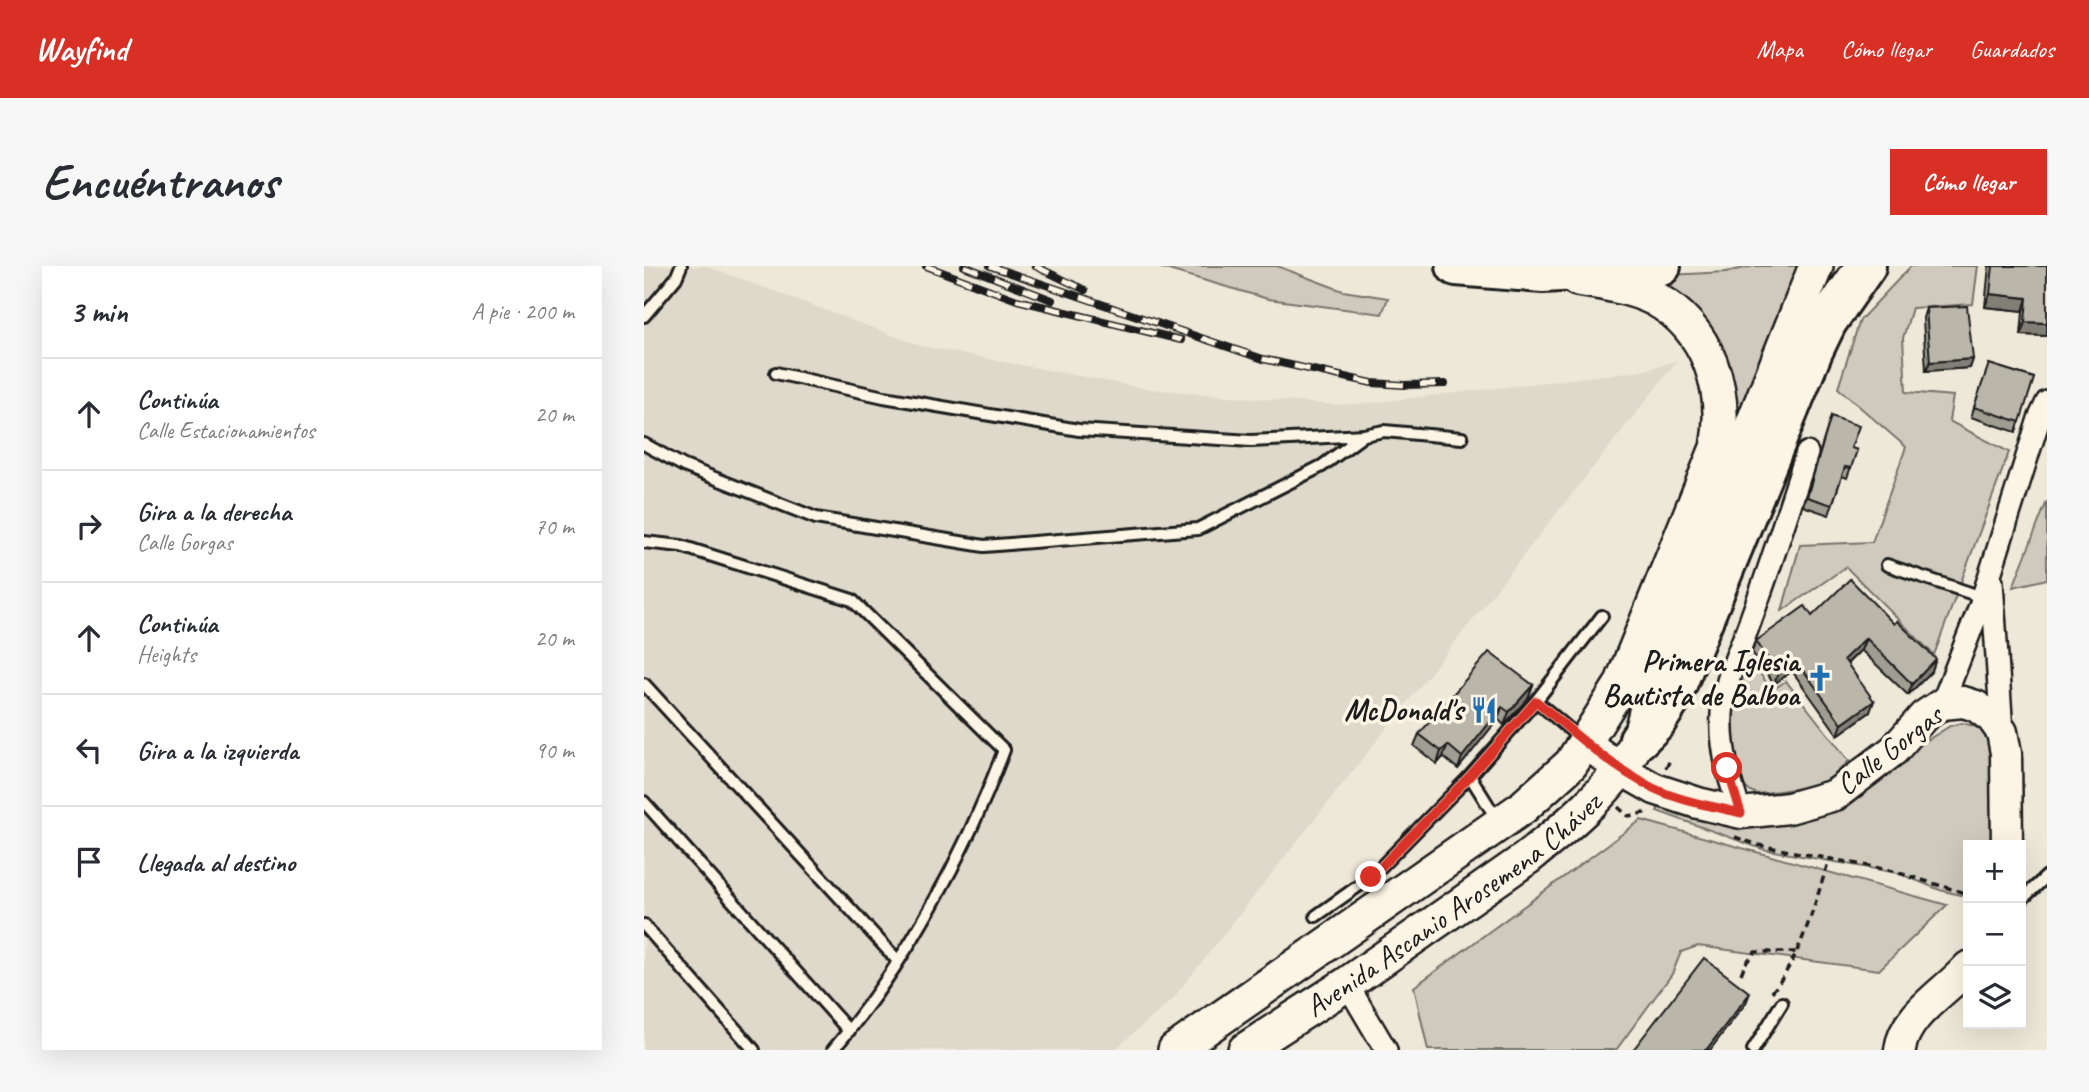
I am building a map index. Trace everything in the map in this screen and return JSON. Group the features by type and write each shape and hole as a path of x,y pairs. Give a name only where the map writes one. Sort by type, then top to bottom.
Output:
{"highway":[{"path":"1455,266 1543,273 1661,266"},
{"path":"1629,754 1671,699 1813,351 1827,322 1866,266"}],"main road":[{"path":"1629,754 1654,670 1816,266"},
{"name":"Avenida Ascanio Arosemena Chávez","path":"1175,1050 1500,824 1542,791 1571,764 1621,685 1717,448 1721,414 1711,365 1700,342 1670,309 1654,299 1610,284 1543,273"},
{"name":"Avenida Ascanio Arosemena Chávez","path":"1245,1050 1347,984 1527,858 1563,828 1629,754"}],"street":[{"path":"1942,704 1982,597 2039,419 2047,402"},
{"path":"1737,825 1723,744 1725,687 1752,618 1807,453"},
{"path":"1991,566 2002,732 2006,753 2007,840"},
{"name":"Calle Gorgas","path":"1586,743 1629,754 1655,789 1698,803 1737,825 1835,794 1894,750 1924,716 1942,704 1962,702 1976,706 1992,718 2002,732"},
{"path":"1900,1050 1901,1040 1910,1024 1963,972"},
{"path":"1347,984 1386,1050"}],"lane":[{"path":"644,316 676,278 681,266"},
{"path":"776,373 884,397 1079,430 1251,441 1364,435 1384,431 1462,438"},
{"path":"644,444 684,466 817,518 984,546 1199,529 1322,466 1364,435"},
{"path":"644,542 681,546 852,600 1004,750 985,800 913,938 867,1009 833,1050"},
{"path":"1887,565 1982,597"},
{"path":"1316,916 1371,877 1470,776 1536,701 1602,616"},
{"path":"644,684 898,961"},
{"path":"1536,701 1586,743"},
{"path":"1470,776 1500,824"},
{"path":"644,802 849,1031"},
{"path":"2026,896 2047,876"},
{"path":"644,925 754,1050"},
{"path":"1753,1050 1782,1003"}],"path":[{"path":"1737,825 1758,845 1889,870 1963,892"},
{"path":"1771,994 1785,977 1796,952 1829,860"},
{"path":"1741,974 1755,952 1796,952"}],"shaded area":[{"path":"644,266 706,266 921,346 1148,389 1335,405 1646,370 1678,360 1171,1001 1114,1050 644,1050"},
{"path":"1155,266 1277,266 1343,291 1388,298 1382,314 1268,299"},
{"path":"1754,266 1802,266 1727,457 1729,388 1633,277 1726,272"},
{"path":"1911,266 1978,266 1973,304 1912,308 1903,338 1906,392 1953,396 1949,421 2009,452 1934,655 1846,567 1782,611 1800,545 1872,542 1906,447 1838,388 1860,320"},
{"path":"2047,501 2047,579 2013,587"},
{"path":"1750,660 1772,690 1786,681 1849,761 1833,776 1815,786 1757,794 1748,790 1739,780 1730,729 1732,708"},
{"path":"1962,723 1972,726 1987,736 1993,744 2000,840 1963,840 1963,896 1940,890 1898,873 1762,849 1657,811 1660,805 1733,822 1879,777 1918,746 1950,726"},
{"path":"1641,820 1947,905 1879,970 1698,946 1681,952 1672,974 1616,1050 1428,1050 1414,987"}],"building":[{"path":"1993,266 2047,266 2047,323 2025,322 2027,298 1990,294"},
{"path":"1967,306 1973,359 1930,362 1926,308"},
{"path":"1989,364 2034,378 2020,422 1974,407"},
{"path":"1831,416 1859,426 1851,448 1857,450 1851,468 1845,467 1832,505 1807,497"},
{"path":"1850,579 1894,624 1897,621 1936,659 1912,684 1866,638 1844,659 1874,701 1842,724 1796,660 1778,673 1756,641 1805,606 1812,616"},
{"name":"McDonald's","path":"1489,652 1533,685 1509,712 1502,707 1462,757 1448,745 1441,751 1419,734"},
{"path":"1704,958 1750,993 1706,1050 1633,1050"}],"railway":[{"path":"926,266 1017,300 1181,340"},
{"path":"964,266 1052,300"},
{"path":"990,266 1263,359 1372,383 1445,384"},
{"path":"1035,266 1085,290"}],"place":[{"name":"Primera Iglesia Bautista de Balboa","path":"1820,678"},
{"name":"McDonald's","path":"1484,710"}],"route":[{"path":"1371,877 1470,776 1536,701 1620,769 1655,789 1741,813 1727,768"}]}
